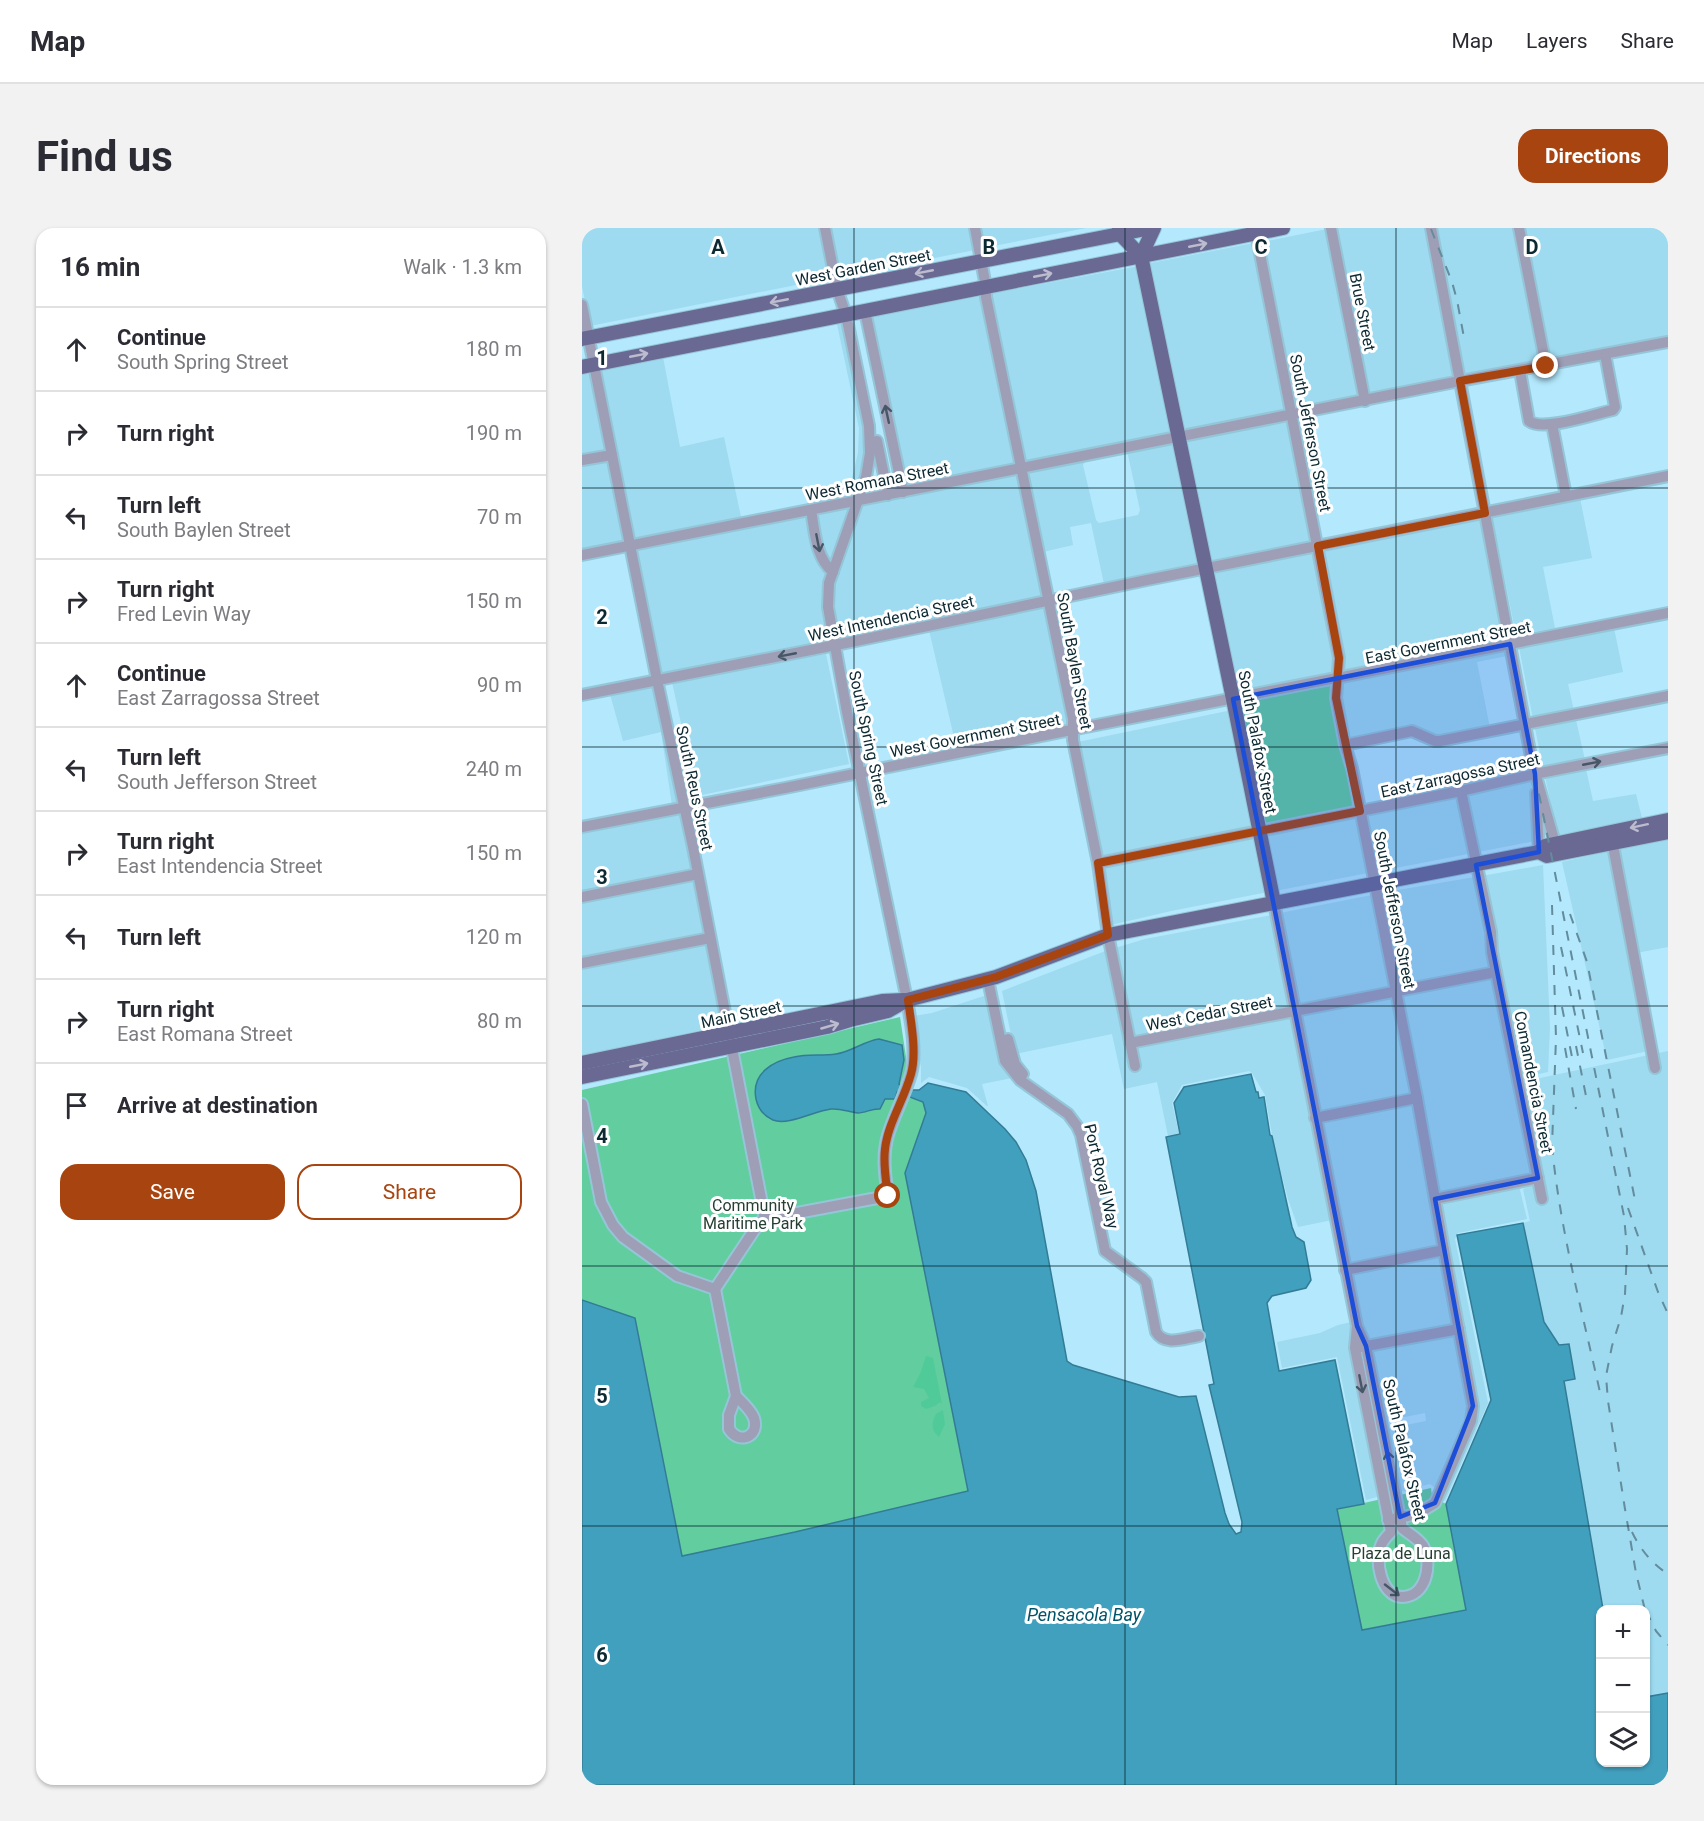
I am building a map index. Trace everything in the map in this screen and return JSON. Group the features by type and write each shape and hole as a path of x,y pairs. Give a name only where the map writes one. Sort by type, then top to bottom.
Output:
{"main road":[{"name":"West Garden Street","path":"585,339 981,261 1120,231 1153,228"},
{"path":"1141,256 1153,228"},
{"path":"588,366 1256,231 1283,228"},
{"path":"1120,231 1141,256"},
{"name":"South Palafox Street","path":"1141,256 1274,903"},
{"path":"1611,838 1668,820"},
{"path":"1611,838 1668,832"},
{"name":"Main Street","path":"582,1063 731,1040 882,1001 908,1000 992,978 1108,935 1539,852 1547,856 1557,848 1611,838"},
{"path":"582,1077 731,1040"}],"street":[{"name":"South Spring Street","path":"825,228 869,426 888,495"},
{"name":"South Baylen Street","path":"975,228 986,297 1073,719 1073,740 1098,863 1108,935 1135,1066"},
{"name":"Brue Street","path":"1331,228 1365,401"},
{"path":"1431,228 1525,726 1535,774 1557,848"},
{"path":"1519,228 1546,366"},
{"name":"South Jefferson Street","path":"1256,231 1339,658 1336,698 1417,1098 1473,1406 1471,1420 1434,1503 1417,1514 1388,1520"},
{"name":"South Reus Street","path":"582,305 588,366 612,455 698,874 765,1219"},
{"path":"865,311 903,492"},
{"name":"West Romana Street","path":"582,555 1668,342"},
{"path":"1520,371 1529,421 1533,424 1552,424 1613,410 1615,407 1605,354"},
{"path":"857,367 876,363"},
{"path":"1552,424 1566,496"},
{"path":"874,441 892,438"},
{"name":"South Spring Street","path":"765,1219 888,1196 885,1175 887,1136 912,1072 912,1024 908,1000 860,774 828,607 833,572 868,471 874,441"},
{"path":"582,460 612,455"},
{"name":"West Intendencia Street","path":"582,695 1668,476"},
{"path":"811,510 820,555 823,562 833,572"},
{"name":"East Government Street","path":"1233,699 1668,613"},
{"path":"1345,745 1412,731 1440,741 1668,696"},
{"name":"West Government Street","path":"582,827 1233,699"},
{"name":"East Zarragossa Street","path":"1098,863 1668,748"},
{"path":"1535,774 1539,852"},
{"name":"Comandencia Street","path":"1461,791 1491,932 1492,952 1542,1199"},
{"path":"1611,838 1655,1068"},
{"path":"582,897 698,874"},
{"name":"South Palafox Street","path":"1274,903 1345,1270 1357,1326 1366,1346 1402,1528 1423,1545 1426,1553 1426,1577 1420,1590 1402,1597 1393,1593 1383,1582 1379,1568 1379,1552 1382,1543 1391,1532 1354,1348 1357,1326"},
{"path":"582,963 710,938"},
{"name":"West Cedar Street","path":"1130,1043 1496,972"},
{"name":"Port Royal Way","path":"992,978 1005,1045 1016,1076 1065,1111 1077,1125 1081,1135 1103,1248 1108,1255 1146,1282 1156,1332 1162,1339 1170,1341 1199,1336"},
{"path":"1316,1118 1417,1098"},
{"path":"582,1104 586,1151 601,1202 623,1238 677,1276 715,1289"},
{"path":"1435,1199 1538,1178"},
{"path":"735,1396 715,1289 759,1223 765,1219"},
{"path":"1345,1270 1444,1250"},
{"path":"1354,1348 1459,1329"}],"highlighted area":[{"path":"1510,644 1535,774 1539,852 1476,865 1538,1178 1435,1199 1473,1406 1435,1503 1400,1517 1366,1346 1357,1326 1233,699"}],"shaded area":[{"path":"582,228 821,228 831,278 590,326 582,286"},
{"path":"829,228 971,228 975,250 838,277"},
{"path":"978,228 1086,228 983,248"},
{"path":"1335,228 1426,228 1454,378 1368,396"},
{"path":"1437,228 1515,228 1542,362 1464,376"},
{"path":"1523,228 1668,228 1668,338 1549,361"},
{"path":"1327,229 1361,398 1295,410 1262,242"},
{"path":"1254,243 1288,412 1181,432 1146,264"},
{"path":"1139,266 1174,434 1025,463 990,294"},
{"path":"982,296 1017,465 906,487 871,317"},
{"path":"844,323 866,440 864,468 855,497 632,540 599,370 663,357 680,447 724,437 741,517 847,498 858,453 859,428 837,324"},
{"path":"591,371 607,451 582,456 582,373"},
{"path":"1290,420 1314,542 1208,563 1183,441"},
{"path":"1176,442 1201,564 1104,584 1091,523 1070,527 1073,545 1043,552 1027,472 1086,460 1083,465 1096,520 1099,523 1138,515 1140,510 1128,455 1125,452"},
{"path":"609,460 625,542 582,550 582,464"},
{"path":"1019,473 1045,596 837,640 831,607 833,584 861,504"},
{"path":"1580,498 1592,558 1543,567 1555,628 1516,635 1492,516"},
{"path":"852,506 831,565 823,553 816,513"},
{"path":"808,515 828,574 830,642 660,675 634,549"},
{"path":"1481,518 1504,641 1342,674 1323,550"},
{"path":"1316,551 1336,658 1334,675 1236,694 1210,571"},
{"path":"1047,604 1069,727 957,750 929,630"},
{"path":"1614,628 1623,672 1568,684 1574,711 1533,719 1519,647"},
{"path":"1506,649 1507,656 1477,662 1490,728 1436,737 1417,728 1348,740 1340,698 1341,683"},
{"path":"826,654 849,764 697,796 672,682"},
{"path":"654,685 679,803 672,805 661,732 623,741 610,694"},
{"path":"1232,710 1254,827 1101,858 1078,742"},
{"path":"1576,720 1585,760 1543,768 1535,728"},
{"path":"1586,769 1593,801 1636,794 1642,818 1558,836 1545,777"},
{"path":"1531,781 1535,841 1375,872 1365,815"},
{"path":"681,812 706,934 582,959 582,831"},
{"path":"1357,816 1368,873 1275,891 1264,834"},
{"path":"1256,836 1268,892 1111,925 1102,866"},
{"path":"1668,838 1668,947 1636,953 1617,850"},
{"path":"1610,851 1648,1051 1607,1060 1562,862"},
{"path":"1543,865 1550,1028 1548,1072 1525,1077 1523,1082 1526,1101 1482,876"},
{"path":"1475,877 1492,968 1398,986 1380,893"},
{"path":"1372,895 1391,988 1298,1006 1280,913"},
{"path":"1272,915 1290,1008 1133,1038 1115,948 1145,939"},
{"path":"707,943 724,1025 582,1056 582,968"},
{"path":"1108,950 1132,1071 1139,1069 1135,1047 1292,1016 1332,1220 1298,1227 1274,1146 1265,1095 1249,1071 1182,1085 1172,1103 1179,1133 1168,1136 1157,1082 1124,1089 1112,1034 1015,1054 1002,991"},
{"path":"1493,977 1534,1175 1438,1194 1400,995"},
{"path":"987,995 1012,1078 982,1084 988,1106 967,1088 929,1077 921,1083 914,1016 932,1013"},
{"path":"1393,996 1412,1095 1318,1113 1299,1015"},
{"path":"1668,1051 1668,1693 1650,1696 1650,1605 1602,1605 1564,1381 1575,1378 1569,1344 1559,1345 1544,1322 1523,1223 1530,1221 1523,1189 1545,1182 1526,1081"},
{"path":"1414,1103 1439,1247 1348,1265 1320,1121"},
{"path":"1521,1186 1527,1219 1458,1233 1455,1239 1488,1403 1445,1501 1441,1498 1474,1423 1439,1202"},
{"path":"1441,1255 1454,1325 1368,1342 1360,1326 1350,1273"},
{"path":"1352,1322 1380,1496 1366,1500 1337,1357 1282,1368 1277,1342 1320,1333"},
{"path":"1456,1334 1469,1406 1467,1419 1435,1492 1434,1487 1430,1484 1399,1492 1386,1429 1426,1421 1425,1413 1385,1421 1371,1350"}],"green space":[{"path":"1338,679 1360,811 1259,831 1233,699"},
{"name":"Community Maritime Park","path":"900,1017 912,1097 923,1102 926,1113 905,1173 968,1492 682,1556 635,1318 582,1300 582,1090"},
{"path":"926,1356 933,1358 942,1404 940,1402 926,1409 921,1406 921,1402 929,1398 924,1389 913,1387"},
{"path":"943,1410 945,1424 939,1437 934,1432 933,1420 936,1414"},
{"name":"Plaza de Luna","path":"1431,1488 1432,1496 1446,1504 1466,1610 1361,1630 1337,1509"}],"water":[{"name":"Pensacola Bay","path":"879,1039 902,1045 904,1060 899,1084 911,1090 919,1090 928,1083 966,1092 1016,1142 1026,1160 1036,1191 1067,1361 1073,1365 1179,1397 1196,1396 1225,1513 1236,1534 1241,1532 1242,1522 1209,1385 1214,1384 1166,1137 1180,1134 1174,1103 1184,1087 1251,1074 1259,1098 1264,1097 1270,1135 1292,1227 1296,1237 1304,1242 1311,1280 1306,1288 1272,1296 1267,1303 1279,1371 1335,1360 1364,1504 1337,1509 1362,1630 1466,1610 1446,1504 1491,1400 1457,1235 1523,1223 1544,1322 1559,1345 1569,1344 1575,1379 1564,1381 1602,1605 1596,1605 1596,1767 1650,1767 1650,1696 1668,1693 1668,1785 582,1785 582,1300 635,1318 682,1556 968,1491 905,1173 926,1113 923,1102 897,1092 895,1099 885,1099 880,1109 858,1113 831,1109 793,1120 779,1121 764,1114 756,1099 757,1082 771,1065 799,1056 842,1053"}],"railway":[{"path":"1431,229 1452,282 1465,343"},
{"path":"1535,774 1624,1216 1627,1249 1625,1294 1606,1376 1625,1509 1644,1605"},
{"path":"1552,905 1556,1038 1552,1146 1566,1241 1601,1397"},
{"path":"1570,914 1587,962 1635,1200"},
{"path":"1561,947 1583,1053"},
{"path":"1562,1007 1572,1057"},
{"path":"1576,1046 1587,1101"},
{"path":"1565,1048 1576,1109"},
{"path":"1628,1208 1668,1314"},
{"path":"1632,1532 1647,1556 1668,1574"},
{"path":"1650,1619 1656,1631 1668,1645"}],"route":[{"path":"888,1196 885,1175 887,1136 912,1072 912,1024 908,1000 972,985 1108,935 1098,863 1360,811 1336,698 1339,658 1318,546 1485,513 1460,381 1546,366"}]}
